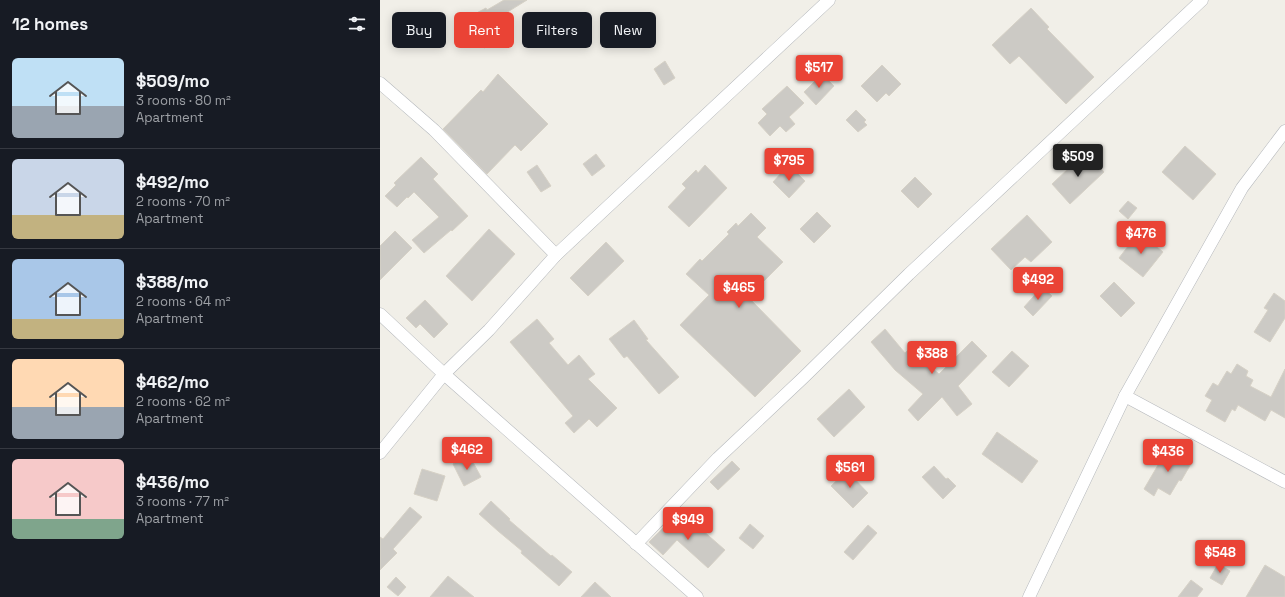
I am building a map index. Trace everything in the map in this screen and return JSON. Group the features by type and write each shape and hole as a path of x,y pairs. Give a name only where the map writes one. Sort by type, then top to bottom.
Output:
{"street":[{"path":"380,453 444,374 489,330 556,255 829,0"},
{"path":"636,544 718,458 804,377 909,274 1202,0"},
{"path":"380,83 434,130 556,255"},
{"path":"1029,597 1125,396 1242,188 1285,131"},
{"path":"380,314 444,374 697,597"},
{"path":"1125,396 1285,482"}],"building":[{"path":"504,0 527,0 508,12 478,12 486,8 487,10"},
{"path":"1031,8 1049,27 1047,29 1094,77 1066,104 1019,56 1010,64 992,45"},
{"path":"665,61 675,78 664,85 654,69"},
{"path":"882,65 901,84 889,96 886,93 877,102 861,86"},
{"path":"498,74 548,124 521,151 515,145 487,174 443,129 481,90 483,92"},
{"path":"822,74 834,86 816,105 804,92"},
{"path":"787,86 804,103 789,117 795,124 786,132 780,126 770,136 758,123 767,114 762,109"},
{"path":"856,110 866,120 864,122 867,125 858,132 846,120"},
{"path":"1185,146 1216,174 1193,200 1162,172"},
{"path":"1086,152 1104,172 1070,204 1052,184"},
{"path":"596,154 605,166 592,176 583,164"},
{"path":"421,157 438,174 433,179 468,216 424,253 412,240 439,217 414,192 397,207 385,196 396,185 394,183"},
{"path":"537,165 551,186 541,192 527,172"},
{"path":"705,165 727,188 689,227 668,207 686,188 682,184 696,170 698,173"},
{"path":"790,166 805,181 789,198 773,182"},
{"path":"915,177 932,194 918,208 901,191"},
{"path":"1128,201 1137,208 1128,219 1119,211"},
{"path":"817,212 831,226 814,243 800,229"},
{"path":"751,213 766,228 757,237 783,262 748,297 801,351 755,397 680,325 709,295 686,274 700,259 702,261 729,234 727,232 736,223 738,226"},
{"path":"1027,215 1052,242 1031,262 1025,257 1011,270 991,249"},
{"path":"489,229 515,254 472,301 446,276"},
{"path":"395,231 412,248 380,280 380,246"},
{"path":"1139,232 1163,252 1143,277 1119,258"},
{"path":"606,242 624,261 588,296 570,278"},
{"path":"1114,282 1135,303 1121,317 1100,296"},
{"path":"1042,287 1052,296 1033,316 1024,307"},
{"path":"1274,293 1285,301 1285,318 1270,342 1254,332 1268,310 1264,308"},
{"path":"425,300 448,324 434,338 420,324 416,328 406,318"},
{"path":"537,319 554,339 549,343 568,365 579,355 595,374 588,379 617,408 597,427 589,419 574,433 565,423 573,416 510,342"},
{"path":"634,320 648,339 646,340 679,377 659,394 627,356 624,358 609,339"},
{"path":"885,329 905,353 909,349 939,374 972,341 987,356 958,386 972,404 957,416 942,397 918,421 908,410 923,394 895,370 871,342"},
{"path":"1012,351 1029,366 1009,387 992,372"},
{"path":"1237,364 1248,371 1246,376 1253,380 1250,386 1271,397 1285,369 1285,418 1271,410 1265,421 1238,405 1235,411 1232,409 1225,422 1206,411 1212,400 1205,396 1213,383 1218,386 1227,371 1231,374"},
{"path":"849,389 865,407 834,437 817,419"},
{"path":"997,432 1038,461 1022,483 982,454"},
{"path":"1168,448 1192,462 1181,481 1179,480 1170,495 1158,488 1154,496 1144,489"},
{"path":"469,455 481,477 464,486 453,464"},
{"path":"732,461 740,469 718,490 710,482"},
{"path":"934,466 946,479 948,478 956,486 943,499 922,477"},
{"path":"422,469 445,476 437,501 414,494"},
{"path":"847,471 868,493 853,508 831,486"},
{"path":"491,501 510,519 509,520 572,572 559,586 521,553 522,551 479,514"},
{"path":"410,507 422,517 393,549 397,553 380,570 380,537 383,539"},
{"path":"676,515 689,528 694,523 725,550 708,568 677,540 663,555 649,542"},
{"path":"750,524 764,536 753,549 739,538"},
{"path":"868,525 877,533 853,560 844,552"},
{"path":"1218,564 1230,571 1222,585 1210,578"},
{"path":"1265,565 1285,577 1285,597 1246,597"},
{"path":"448,576 474,597 430,597"},
{"path":"396,577 406,587 398,596 387,587"},
{"path":"1191,580 1203,589 1197,597 1178,597"},
{"path":"595,582 611,597 581,597"}]}
